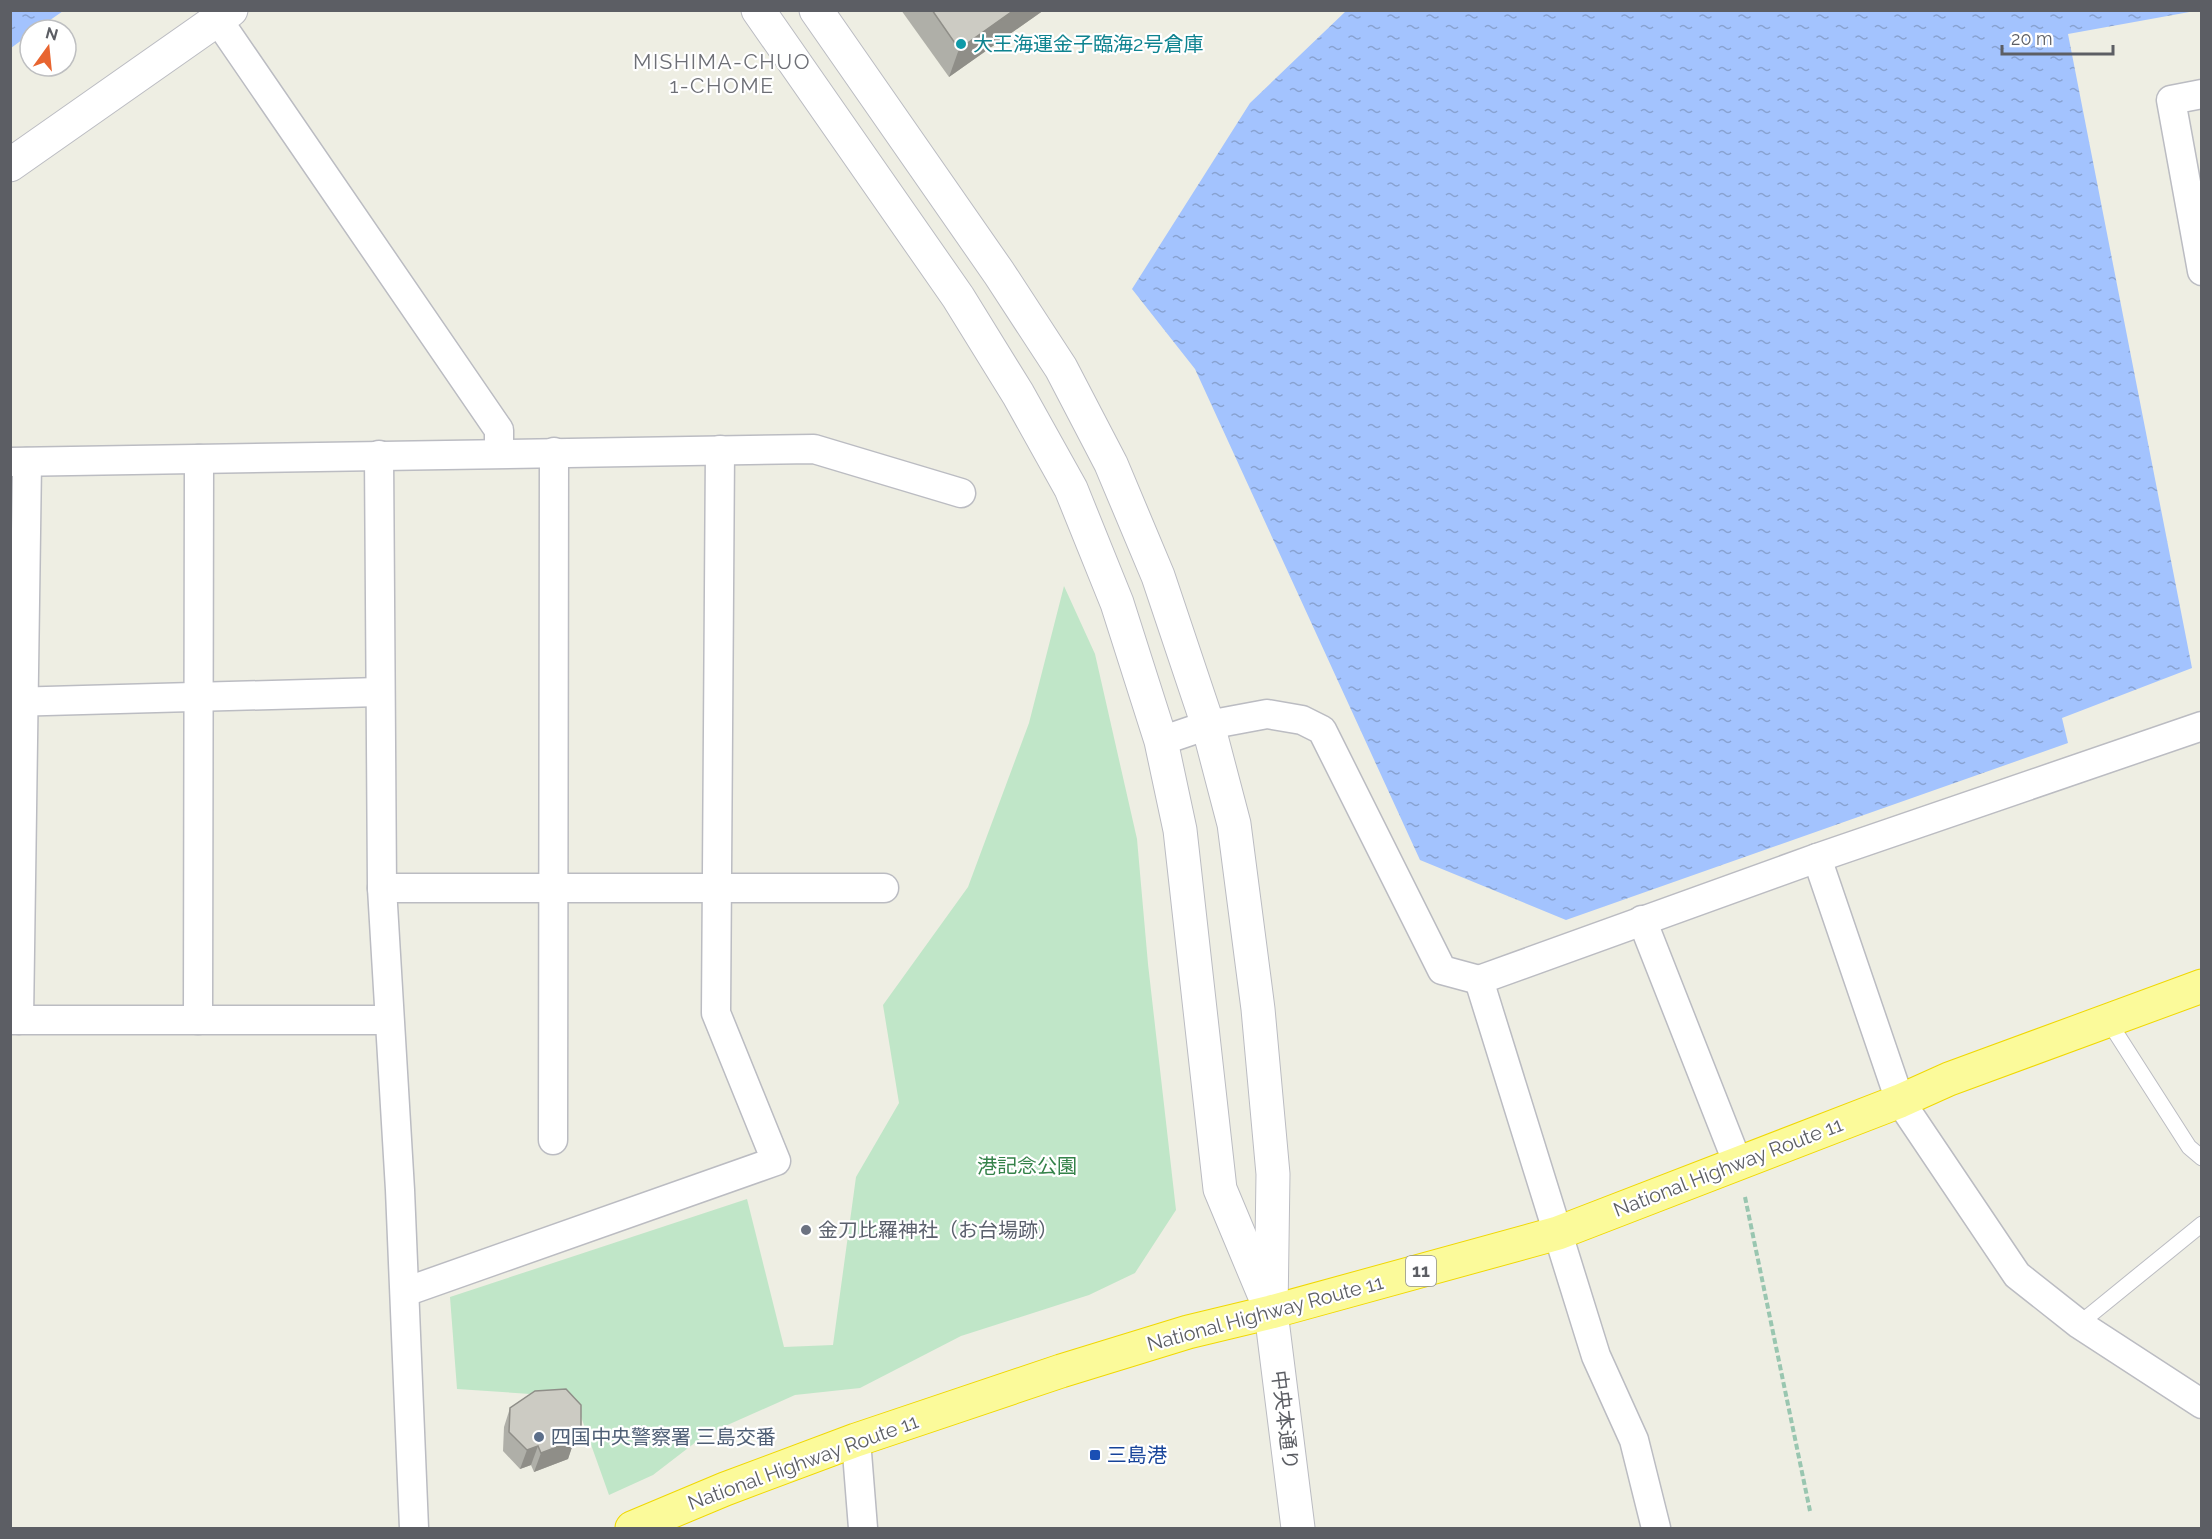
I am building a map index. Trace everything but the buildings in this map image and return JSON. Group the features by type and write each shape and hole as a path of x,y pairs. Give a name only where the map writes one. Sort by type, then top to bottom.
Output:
{"highway":[{"name":"National Highway Route 11","path":"632,1528 725,1488 856,1440 1071,1367 1188,1332 1271,1312 1558,1233 1900,1101 1949,1079 2107,1019 2202,986"}],"street":[{"path":"758,10 958,297 1018,394 1071,489 1117,603 1161,741 1180,830 1220,1189 1271,1312"},
{"path":"816,10 999,273 1061,368 1111,464 1158,576 1208,725 1234,824 1258,1009 1273,1174 1271,1312"},
{"path":"10,165 224,15 499,430 499,453"},
{"path":"2202,94 2171,100 2202,271"},
{"path":"388,1020 15,1020 19,462 814,449 961,493"},
{"path":"405,1292 776,1161 716,1013 715,888 720,450"},
{"path":"553,1140 554,452"},
{"path":"379,455 382,888 405,1292 414,1528"},
{"path":"198,1020 199,459"},
{"path":"17,701 379,692"},
{"path":"1161,741 1208,725 1267,714 1302,720 1322,730 1442,970 1479,980 1817,858 2202,726"},
{"path":"1817,858 1900,1101 2017,1275 2079,1324 2202,1404"},
{"path":"382,888 884,888"},
{"path":"1642,920 1738,1164"},
{"path":"1479,980 1596,1356 1634,1440 1656,1528"},
{"name":"中央本通り","path":"1271,1312 1298,1528"},
{"path":"856,1440 863,1528"}],"lane":[{"path":"2107,1019 2189,1147 2202,1158"},
{"path":"2079,1324 2202,1224"}],"path":[{"path":"1738,1164 1810,1511"}],"green space":[{"name":"港記念公園","path":"1064,586 1095,654 1137,839 1148,964 1176,1210 1135,1273 1089,1295 961,1336 860,1388 795,1395 705,1435 653,1475 609,1495 574,1397 457,1389 450,1297 747,1199 784,1347 833,1345 856,1177 899,1103 883,1005 968,887 1029,723"}],"water":[{"path":"11,10 63,10 53,18 18,18 18,43 11,48"},
{"path":"1346,11 2195,11 2068,34 2192,668 2062,718 2068,743 1566,920 1420,860 1195,369 1132,289 1250,103"}],"place":[{"name":"大王海運金子臨海2号倉庫","path":"961,44"},
{"name":"金刀比羅神社（お台場跡）","path":"806,1230"},
{"name":"四国中央警察署 三島交番","path":"539,1437"},
{"name":"三島港","path":"1095,1455"}],"district":[{"name":"MISHIMA-CHUO 1-CHOME","path":"722,74"}]}
